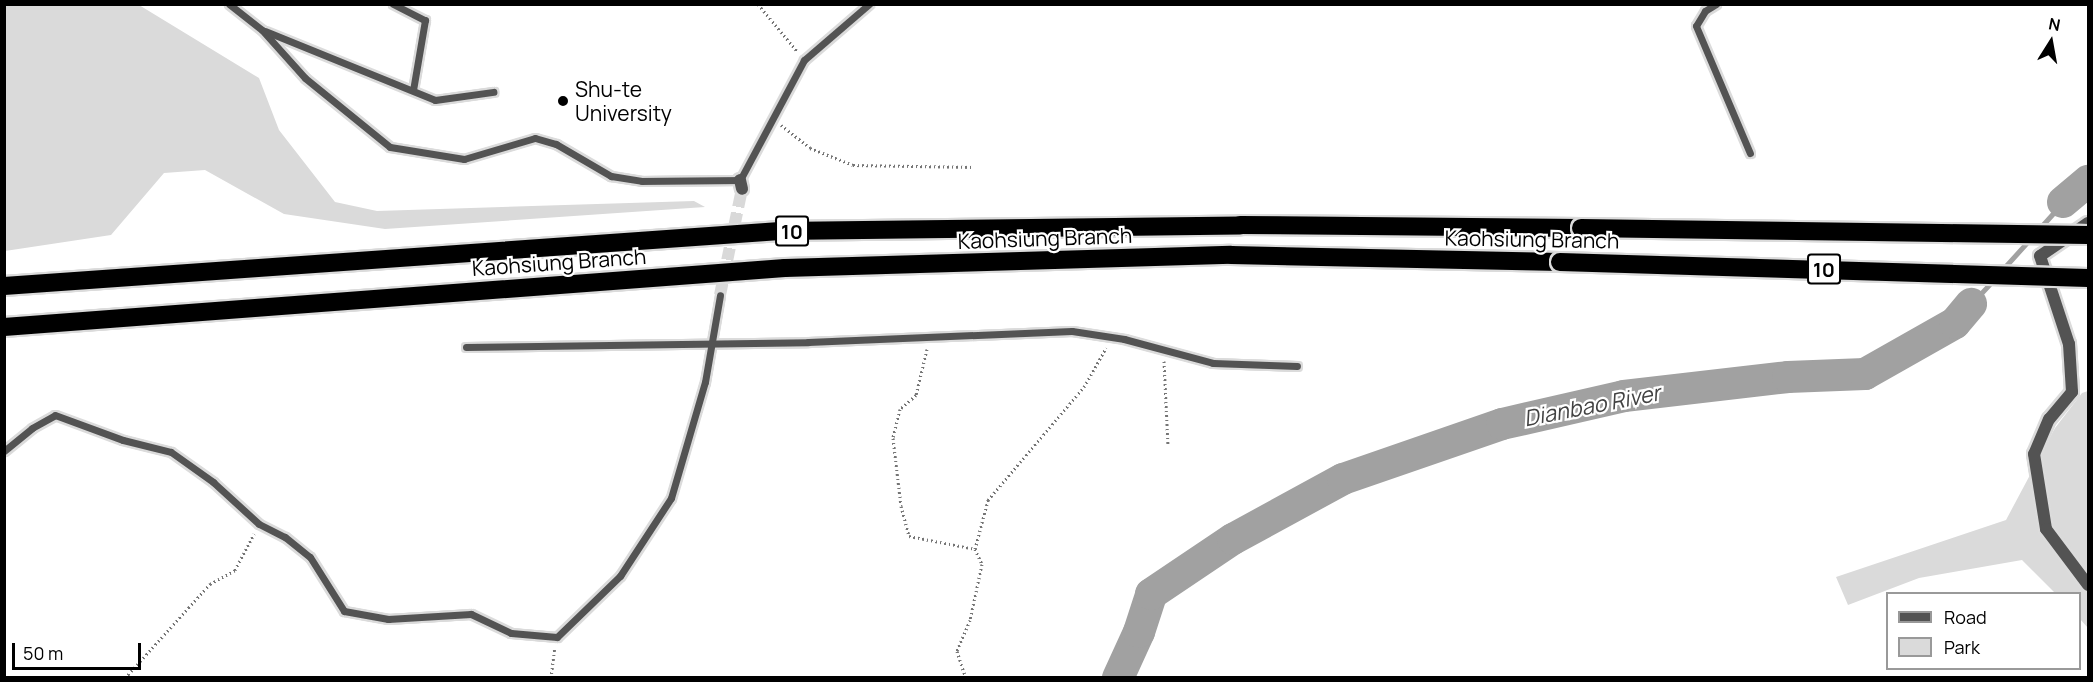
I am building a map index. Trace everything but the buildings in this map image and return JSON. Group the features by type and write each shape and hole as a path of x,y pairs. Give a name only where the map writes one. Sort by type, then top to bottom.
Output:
{"highway":[{"name":"Kaohsiung Branch","path":"4,286 50,280 780,231 1240,225 2088,235"},
{"name":"Kaohsiung Branch","path":"4,327 784,268 1231,255 1560,262 2088,278"}],"street":[{"path":"2088,223 2040,256 2069,344 2072,392 2049,419 2034,454 2046,529 2088,585"}],"lane":[{"path":"229,4 262,30 305,78 390,147 464,159 535,138 556,144 611,176 642,181 741,185 804,60 869,4"},
{"path":"393,4 425,20 413,90"},
{"path":"1716,4 1705,11 1696,26 1750,153"},
{"path":"262,30 435,100 493,93"},
{"path":"4,451 32,428 55,416 85,423 123,440 171,452 184,459 259,524 285,537 310,557 344,611 388,619 471,614 511,633 557,637 620,576 671,498 705,382 720,295"},
{"path":"466,347 710,343 1072,331 1162,349 1213,363 1297,366"}],"path":[{"path":"758,4 804,60"},
{"path":"775,120 810,148 854,165 975,166"},
{"path":"927,336 926,361 916,395 900,409 893,438 901,506 909,537 975,549"},
{"path":"966,678 957,651 970,620 982,564 975,549 988,500 1096,370 1109,337"},
{"path":"1162,349 1168,446"},
{"path":"125,678 210,584 235,570 259,524"},
{"path":"551,678 557,637"}],"green space":[{"path":"5,4 139,5 259,78 279,130 335,202 377,211 694,201 705,207 385,229 284,214 205,170 164,173 111,235 5,251"},
{"path":"2088,391 2088,628 2081,620 2081,592 2054,592 2022,560 1919,578 1848,605 1836,577 2006,520 2055,428 2082,393"}],"waterway":[{"name":"Dianbao River","path":"2063,202 2088,181"},
{"name":"Dianbao River","path":"2038,230 2063,202"},
{"name":"Dianbao River","path":"2002,270 2030,239"},
{"name":"Dianbao River","path":"1971,304 1994,279"},
{"name":"Dianbao River","path":"1118,678 1139,632 1151,594 1233,539 1343,479 1502,424 1624,396 1788,377 1865,374 1955,323 1971,304"}],"tunnel":[{"path":"720,295 742,189"}],"place":[{"name":"Shu-te University","path":"563,101"}]}
